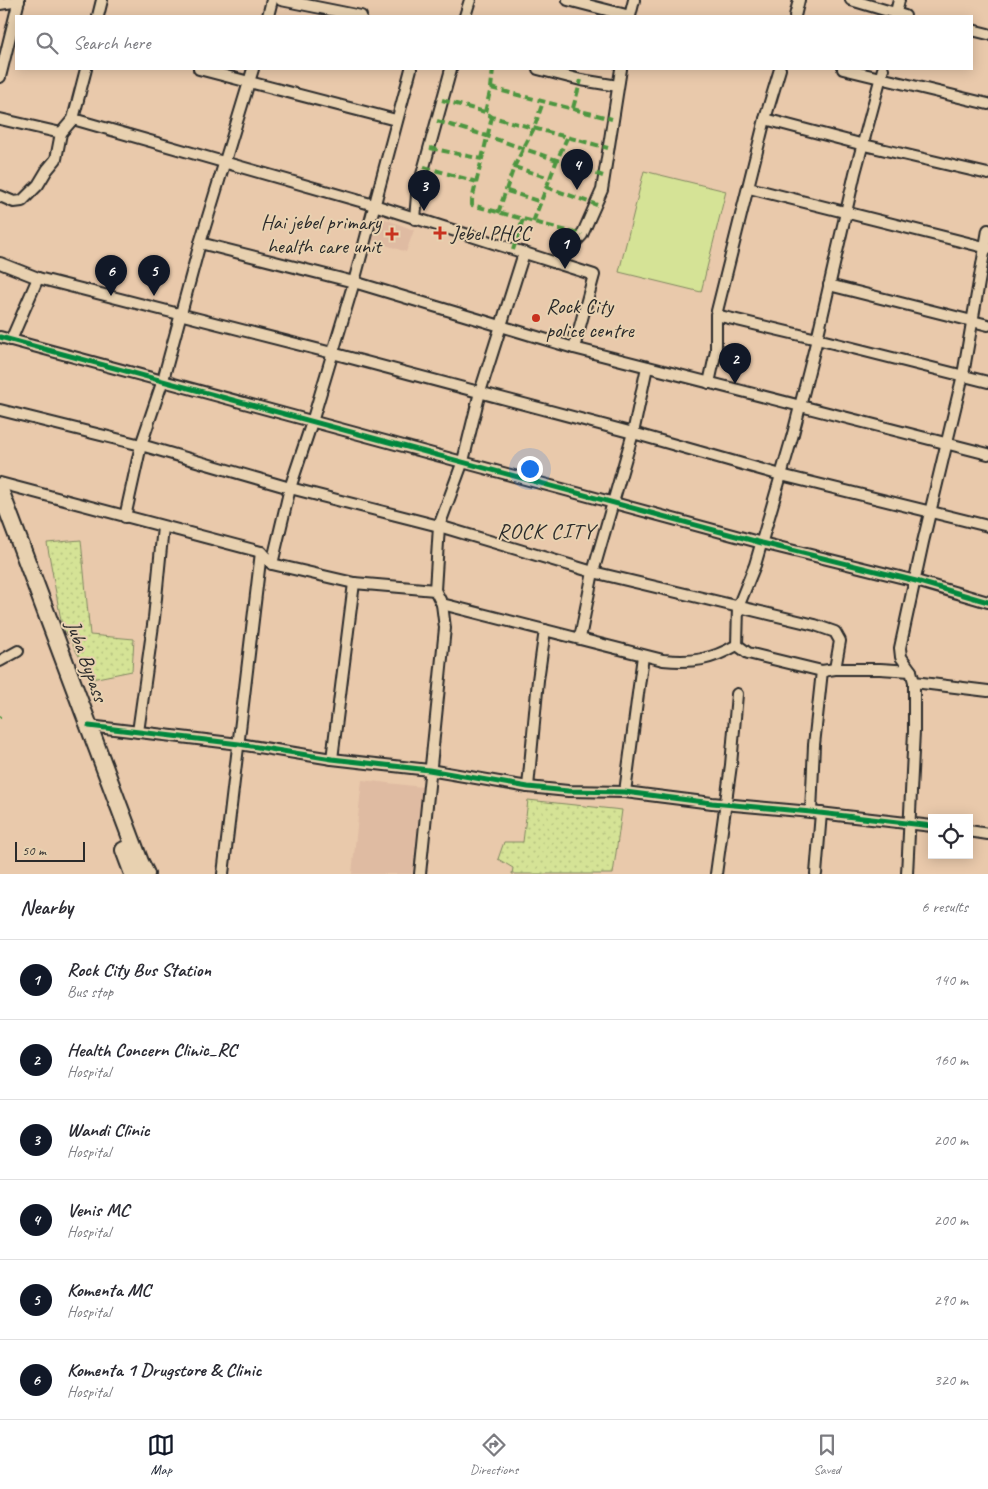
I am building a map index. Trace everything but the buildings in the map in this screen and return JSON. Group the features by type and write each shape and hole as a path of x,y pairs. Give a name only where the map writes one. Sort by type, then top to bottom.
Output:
{"main road":[{"name":"Juba Bypass","path":"0,490 146,874"},
{"name":"Juba Bypass","path":"0,520 86,742 133,874"}],"street":[{"path":"0,4 19,0 16,15"},
{"path":"98,15 102,0"},
{"path":"268,15 272,0"},
{"path":"281,0 304,2 357,15"},
{"path":"465,15 470,0"},
{"path":"568,0 626,15"},
{"path":"630,15 634,0"},
{"path":"795,15 799,0"},
{"path":"851,0 896,15"},
{"path":"899,0 899,15"},
{"path":"0,77 15,24"},
{"path":"973,30 988,34"},
{"path":"0,196 14,202 22,201 38,185 56,159 60,133 73,120 86,70"},
{"path":"203,70 396,120"},
{"path":"125,518 140,445 164,380 200,243 253,70"},
{"path":"272,564 290,488 354,282 411,70"},
{"path":"415,219 417,196 451,70"},
{"path":"542,70 581,80 618,86"},
{"path":"556,263 582,235 602,190 621,70"},
{"path":"709,383 716,351 716,316 765,119 780,70"},
{"path":"853,70 882,73 988,104"},
{"path":"737,645 738,607 755,565 800,407 855,173 882,73"},
{"path":"0,119 60,133"},
{"path":"765,119 864,145 988,174"},
{"path":"73,120 374,205 594,275 574,348"},
{"path":"749,188 986,247"},
{"path":"907,874 914,731 913,677 901,657 900,648 923,542 964,375 988,230"},
{"path":"200,243 354,282 574,348 988,454"},
{"path":"420,874 445,628 442,604 435,590 439,526 463,461 480,392 524,253"},
{"path":"0,263 38,278 480,392 781,475 988,526"},
{"path":"11,340 38,278"},
{"path":"830,285 988,326"},
{"path":"716,316 913,362 944,372 964,375 988,382"},
{"path":"0,337 762,542 916,581 988,602"},
{"path":"580,638 593,572 633,433 647,367"},
{"path":"0,410 140,445 290,488 439,526 593,572 815,625 835,632 840,641 835,669"},
{"path":"0,483 125,518 261,552 272,564 354,582 435,590"},
{"path":"138,732 154,618 163,527"},
{"path":"223,874 261,552"},
{"path":"332,759 354,582"},
{"path":"442,604 580,638 643,656 680,662 718,655 737,645"},
{"path":"528,787 538,680 545,630"},
{"path":"737,645 748,653 822,672 835,669 880,669 988,691"},
{"path":"0,661 18,651"},
{"path":"625,792 643,656"},
{"path":"816,874 814,745 822,672"},
{"path":"716,874 726,803 737,694"},
{"path":"89,726 239,744 332,759 430,770 528,787 568,791 625,792 928,826"},
{"path":"973,832 988,834"}],"shaded area":[{"name":"Hai jebel primary health care unit","path":"377,216 414,230 406,252 369,239"},
{"path":"362,780 422,787 412,874 352,874"}],"green space":[{"path":"644,171 726,191 701,292 619,272"},
{"path":"81,540 90,635 134,639 132,671 92,679 62,626 47,543"},
{"path":"528,800 622,810 613,874 512,874 513,868 498,859 504,842 523,842"}],"marked path":[{"path":"485,112 493,70"},
{"path":"573,108 581,80"},
{"path":"491,88 612,119"},
{"path":"442,100 485,112 492,117 608,148"},
{"path":"498,213 514,167 534,128 543,102"},
{"path":"492,117 472,205 582,235"},
{"path":"437,121 603,176"},
{"path":"533,222 567,138"},
{"path":"430,148 482,159"},
{"path":"424,167 477,182"},
{"path":"514,167 550,178"},
{"path":"546,187 597,205"},
{"path":"507,191 541,202"},
{"path":"513,250 523,219"}],"cycle path":[{"path":"0,337 762,543 916,581 988,602"},
{"path":"89,726 239,744 332,759 429,770 528,787 568,791 625,792 928,826"}],"place":[{"name":"Venis MC","path":"577,190"},
{"name":"Wandi Clinic","path":"424,211"},
{"name":"Jebel PHCC","path":"440,233"},
{"name":"Hai jebel primary health care unit","path":"392,234"},
{"name":"Rock City Bus Station","path":"565,269"},
{"name":"Komenta 1 Drugstore & Clinic","path":"111,296"},
{"name":"Komenta MC","path":"154,296"},
{"name":"Rock City police centre","path":"536,318"},
{"name":"Health Concern Clinic_RC","path":"735,384"}],"district":[{"name":"ROCK CITY","path":"546,531"}]}
